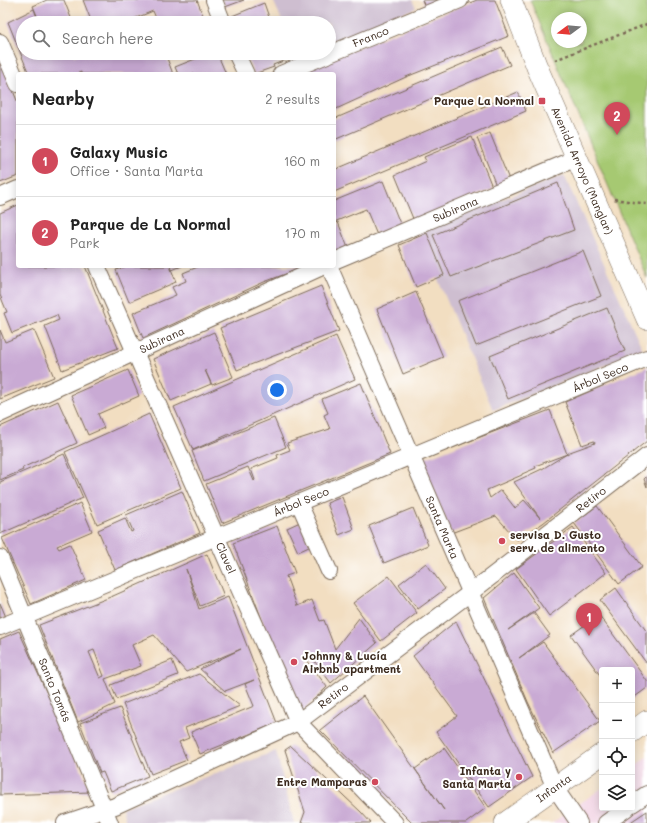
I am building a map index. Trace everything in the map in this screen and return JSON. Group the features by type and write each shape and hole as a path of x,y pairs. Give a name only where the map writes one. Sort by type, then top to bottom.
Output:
{"main road":[{"name":"Avenida Arroyo (Manglar)","path":"511,0 538,67 647,319"},
{"path":"635,730 647,721"},
{"name":"Infanta","path":"505,823 599,756"}],"street":[{"path":"214,0 221,16"},
{"name":"Franco","path":"336,51 460,0"},
{"path":"0,42 16,79"},
{"path":"239,60 245,72"},
{"name":"Franco","path":"286,72 315,60"},
{"name":"Subirana","path":"336,261 577,158"},
{"path":"0,196 16,189"},
{"name":"Clavel","path":"98,268 298,722 395,823"},
{"name":"Subirana","path":"0,414 320,268"},
{"name":"Santa Marta","path":"330,268 555,788 579,823"},
{"name":"Árbol Seco","path":"0,627 647,358"},
{"name":"Retiro","path":"65,823 107,817 298,722 470,593 647,456"},
{"path":"299,503 329,571"},
{"name":"Santo Tomás","path":"0,558 107,817"},
{"path":"635,802 647,794"},
{"path":"606,823 623,811"}],"path":[{"path":"538,67 647,24"},
{"path":"613,199 647,204"}],"shaded area":[{"path":"273,0 412,0 416,8 336,40 336,16 280,16"},
{"path":"564,175 643,350 493,410 418,232"},
{"path":"276,751 294,823 126,823 122,808"},
{"path":"647,757 647,823 552,823 599,790 599,811 635,811 635,766"}],"green space":[{"path":"530,0 647,0 647,278"}],"building":[{"path":"47,0 64,0 70,16 37,16 33,6"},
{"path":"83,0 197,0 203,16 155,16 153,11 141,16 89,16"},
{"path":"222,0 244,0 225,7"},
{"path":"422,0 443,0 425,7"},
{"path":"477,0 495,0 509,36 406,77 336,109 336,72 298,72 328,60 336,60 336,57"},
{"path":"264,3 269,16 232,16"},
{"path":"34,9 36,16 20,16"},
{"path":"16,18 16,42 8,22"},
{"path":"502,47 510,65 336,139 336,118"},
{"path":"0,59 16,98 16,177 0,183"},
{"path":"23,60 168,60 172,72 81,72 28,72"},
{"path":"192,60 220,60 225,72 177,72 175,67"},
{"path":"248,60 286,60 273,65 274,67 260,72 253,72"},
{"path":"518,92 526,111 336,191 336,169"},
{"path":"490,133 510,182 497,188 477,138"},
{"path":"472,137 493,189 414,221 395,175 426,161 424,157"},
{"path":"383,181 401,226 377,235 366,209 336,221 336,200"},
{"path":"558,183 574,230 451,277 433,235"},
{"path":"16,206 16,268 86,268 118,348 62,370 45,326 59,320 57,315 12,333 4,313 7,312 0,295 0,213"},
{"path":"336,222 338,222 348,248 336,252"},
{"path":"427,233 444,275 416,287 399,245"},
{"path":"583,251 601,296 476,346 458,301"},
{"path":"122,268 171,268 176,282 129,302 116,270"},
{"path":"195,268 302,268 264,282 143,338 133,313 176,295 172,287 186,281 183,273"},
{"path":"321,286 339,331 237,370 220,328"},
{"path":"416,292 443,357 403,374 377,309"},
{"path":"607,308 625,351 508,399 490,356"},
{"path":"0,330 5,342 34,330 54,377 0,399"},
{"path":"214,332 233,377 212,385 205,370 211,384 171,401 153,359"},
{"path":"336,336 355,379 193,450 174,407"},
{"path":"647,367 647,441 543,523 517,540 496,516 451,533 421,460 550,410 567,454 595,443 594,441 582,445 565,402","holes":["567,454 542,469 514,482 540,518 524,500 515,508 501,490 490,498 487,490 522,475 536,468 535,466"]},
{"path":"128,370 139,396 98,414 104,428 88,435 71,395"},
{"path":"361,383 390,454 222,523 206,484 248,467 254,481 255,480 251,469 278,458 277,455 290,450 287,443 330,429 324,415 328,413 322,399"},
{"path":"58,401 77,443 22,468 23,470 0,480 0,427"},
{"path":"149,414 181,488 97,524 65,452"},
{"path":"274,418 286,447 204,481 192,451"},
{"path":"64,454 83,498 0,534 0,482"},
{"path":"647,476 647,487 644,479"},
{"path":"182,491 200,533 115,570 98,530 125,518 131,532 133,531 126,515"},
{"path":"342,497 354,529 339,535 327,503"},
{"path":"80,503 92,531 57,546 59,549 70,544 86,580 31,604 2,538"},
{"path":"597,506 642,567 619,584 574,523"},
{"path":"413,508 428,545 384,563 369,526"},
{"path":"300,522 311,546 298,552 287,528"},
{"path":"277,526 295,573 286,576 297,606 312,600 320,621 324,620 335,649 359,618 377,643 331,683 312,658 307,660 327,687 301,712 281,670 233,543"},
{"path":"573,527 606,573 549,616 516,569"},
{"path":"207,554 224,596 200,606 186,569 199,609 228,597 277,723 200,754 191,732 254,706 245,684 254,680 225,691 200,669 241,649 186,672 154,635 132,645 141,666 105,679 115,704 78,722 39,625 113,596","holes":["94,650 104,676 100,678 89,652"]},
{"path":"426,563 445,589 418,609 399,584"},
{"path":"514,573 539,608 508,630 534,613 550,635 519,658 543,642 599,720 599,722 553,753 528,702 484,598"},
{"path":"389,576 417,613 381,641 353,603"},
{"path":"616,588 647,632 647,664 600,600"},
{"path":"0,603 6,617 0,620"},
{"path":"599,615 647,681 647,688 635,697 635,667 599,667 599,674 571,635"},
{"path":"456,621 532,777 489,807 436,732 457,716 413,656"},
{"path":"19,631 91,792 0,795 0,639"},
{"path":"172,660 178,675 117,699 111,685"},
{"path":"199,674 240,706 185,728 189,738 179,742 187,760 151,774 123,704"},
{"path":"363,696 444,810 415,769 444,748 486,808 466,823 412,823 320,730"},
{"path":"120,708 148,776 111,791 103,772 100,773 80,723"},
{"path":"291,746 371,823 301,823 305,812 285,750"},
{"path":"647,811 647,823 629,823"}],"place":[{"name":"Parque La Normal","path":"542,101"},
{"name":"Parque de La Normal","path":"617,135"},
{"name":"servisa D. Gusto serv. de alimento","path":"502,541"},
{"name":"Galaxy Music","path":"589,636"},
{"name":"Johnny & Lucía Airbnb apartment","path":"294,662"},
{"name":"Infanta y Santa Marta","path":"519,777"},
{"name":"Entre Mamparas","path":"375,782"}]}
